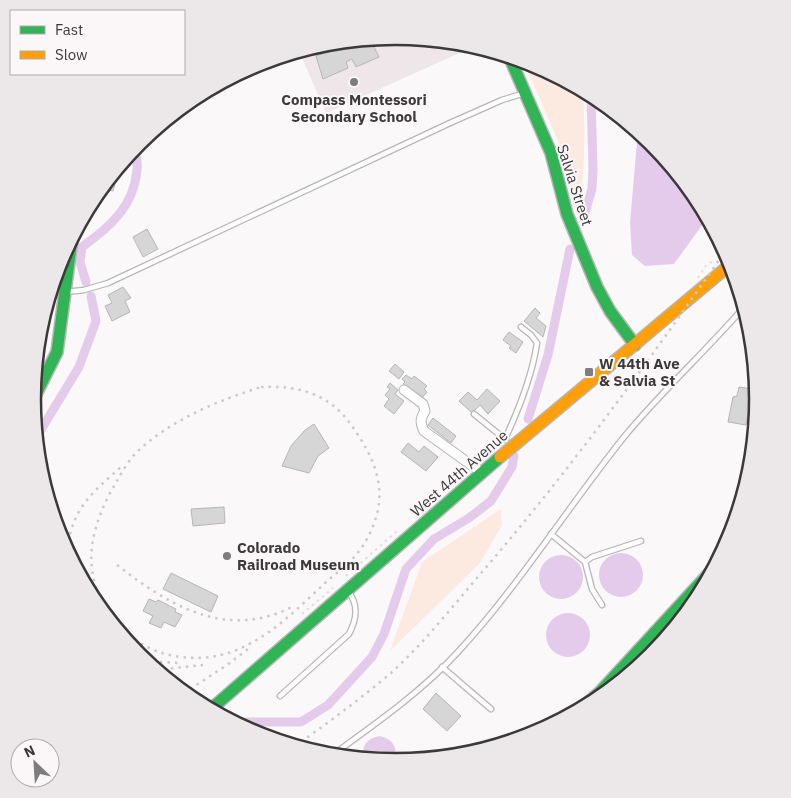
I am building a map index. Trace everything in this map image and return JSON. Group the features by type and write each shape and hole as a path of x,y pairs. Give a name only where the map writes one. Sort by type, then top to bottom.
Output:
{"main road":[{"name":"Salvia Street","path":"514,66 554,161 567,214 597,287 610,311 635,345"},
{"path":"42,383 57,352 69,262"},
{"name":"West 44th Avenue","path":"216,705 481,472 510,444 537,427 725,269"},
{"path":"611,680 693,591"}],"street":[{"path":"404,390 423,404 425,411 421,417 420,424 424,431 481,472"}],"lane":[{"path":"64,292 84,290 108,283 346,170 502,100 525,93"},
{"path":"341,749 387,715 442,667 486,620 647,409 739,312"},
{"path":"474,414 510,444 519,406 534,361 537,343 521,327"},
{"path":"551,534 585,562 592,589 602,605"},
{"path":"585,562 592,557 641,541"},
{"path":"280,696 349,634 356,621 356,612 354,599 347,590"},
{"path":"442,667 491,709"}],"shaded area":[{"name":"Compass Montessori Secondary School","path":"396,45 442,48 463,52 326,113 302,58 349,48"},
{"path":"528,71 552,81 583,98 583,170 577,216 570,193 562,150"},
{"path":"637,141 677,183 703,224 674,264 645,266 632,255 630,223"},
{"path":"501,509 502,525 480,563 390,651 422,562"},
{"path":"625,553 637,559 642,566 642,584 637,591 630,596 617,597 605,591 600,584 599,571 605,559 612,554"},
{"path":"561,555 573,559 579,565 583,577 579,589 573,595 561,599 549,595 543,589 539,577 543,565 549,559"},
{"path":"564,613 572,613 584,619 590,635 584,651 572,657 564,657 552,651 546,639 546,631 552,619"},
{"path":"380,736 385,737 394,745 396,753 363,751 366,743"}],"building":[{"path":"373,46 379,57 356,67 352,59 346,62 348,68 323,79 316,56 324,53"},
{"path":"116,181 113,191 109,190"},
{"path":"147,229 158,249 143,257 133,237"},
{"path":"123,287 131,298 125,301 130,312 112,321 105,306 112,303 108,295"},
{"path":"535,308 540,313 536,318 546,326 543,337 524,321"},
{"path":"509,332 523,342 516,353 503,340"},
{"path":"395,364 404,372 399,379 389,371"},
{"path":"406,375 412,379 414,376 427,386 424,389 427,392 421,399 403,384 405,382 402,379"},
{"path":"390,383 398,390 395,394 404,401 394,414 384,406 389,399 385,395 390,389 387,387"},
{"path":"739,387 750,389 750,402 746,425 728,422 733,397 737,396"},
{"path":"487,389 500,401 488,414 480,405 472,413 459,401 468,392 477,400"},
{"path":"433,418 456,436 451,443 428,425"},
{"path":"314,424 329,448 318,456 309,473 282,466 291,446 305,430"},
{"path":"408,443 419,452 424,446 438,457 426,471 401,452"},
{"path":"224,507 225,523 193,526 191,509"},
{"path":"171,573 218,596 211,612 163,589"},
{"path":"149,599 156,602 158,600 176,609 175,612 182,615 175,627 164,622 161,628 149,623 153,616 143,611"},
{"path":"436,693 461,716 447,731 423,709"}],"waterway":[{"path":"583,219 592,189 591,104"},
{"path":"86,282 80,262 82,247 102,232 126,205 135,183 136,158"},
{"path":"528,419 548,355 570,249"},
{"path":"42,427 79,367 96,321 91,296"},
{"path":"251,722 301,722 328,705 372,657 384,634 406,569 434,539 469,518 491,501 512,467 514,456"}],"railway":[{"path":"303,741 344,711 391,673 438,624 578,455 721,258"},
{"path":"138,642 155,651 174,656 200,658 224,654 241,648 285,620 348,564 362,547 368,536 377,514 379,502 378,480 371,459 354,429 336,408 314,394 289,388 261,387"},
{"path":"98,590 92,566 92,546 95,529 113,488 136,453 149,441 179,421 211,405 261,387"},
{"path":"69,538 74,522 85,502 122,466"},
{"path":"117,565 157,594 200,614 222,619 244,620 268,616 292,607"},
{"path":"191,688 248,649"},
{"path":"159,662 179,663"},
{"path":"167,669 203,665"}],"traffic: fast":[{"path":"513,65 551,153 567,214 597,287 610,311 635,345"},
{"path":"42,383 57,352 69,261"},
{"path":"216,705 500,457"},
{"path":"611,680 693,591"}],"traffic: slow":[{"path":"500,457 725,269"}],"place":[{"name":"Compass Montessori Secondary School","path":"354,82"},
{"name":"W 44th Ave & Salvia St","path":"589,372"},
{"name":"Colorado Railroad Museum","path":"227,556"}]}
